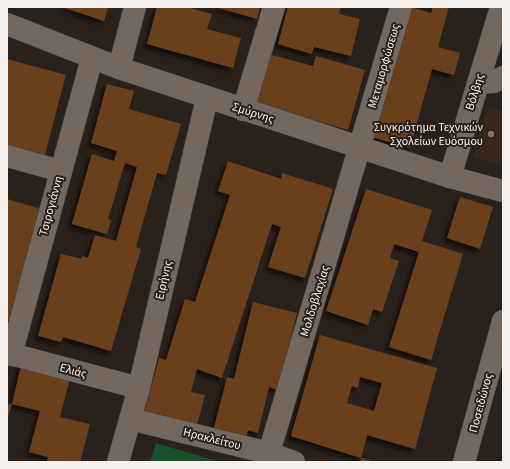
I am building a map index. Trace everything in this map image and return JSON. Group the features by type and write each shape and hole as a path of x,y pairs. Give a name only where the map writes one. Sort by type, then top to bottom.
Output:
{"street":[{"path":"119,68 135,7"},
{"path":"243,110 274,7"},
{"name":"Μεταμορφώσεως","path":"360,148 401,7"},
{"name":"Βόλβης","path":"450,177 501,7"},
{"name":"Σμύρνης","path":"7,24 119,68 207,98 450,177 503,191"},
{"name":"Τσιρογιάννη","path":"9,354 92,58"},
{"path":"478,83 494,82 503,77"},
{"name":"Ειρήνης","path":"118,462 139,388 207,98"},
{"name":"Μολδοβλαχίας","path":"269,453 360,148"},
{"path":"7,156 61,171"},
{"name":"Ποσειδώνος","path":"464,462 503,322"},
{"name":"Ελιάς","path":"9,354 139,388"},
{"name":"Ηρακλείτου","path":"130,419 269,453 294,462"}],"shaded area":[{"name":"Συγκρότημα Τεχνικών Σχολείων Ευόσμου","path":"487,106 503,111 503,166 473,157"}],"green space":[{"path":"156,443 220,462 150,462"}],"building":[{"path":"62,7 108,7 104,21"},
{"path":"157,7 186,7 212,14 207,29 241,38 233,68 147,44"},
{"path":"215,7 260,7 257,19"},
{"path":"288,7 341,7 339,14 360,19 351,56 314,47 312,54 278,44"},
{"path":"410,7 431,13 433,7 449,7 438,47 460,53 454,75 432,69 410,148 368,136"},
{"path":"268,54 313,66 316,56 365,70 348,130 254,103"},
{"path":"7,59 66,75 44,158 7,148"},
{"path":"107,84 134,91 129,109 181,124 166,175 157,173 136,247 141,249 111,351 63,337 61,342 38,336 61,254 82,259 82,256 88,258 95,235 116,241 137,167 125,163 108,219 111,220 107,234 72,224 92,154 114,161 117,151 91,143"},
{"path":"228,161 281,179 282,173 333,189 305,278 268,267 281,227 272,224 222,378 197,369 191,392 205,395 195,432 143,418 159,358 166,360 185,299 195,302 230,195 218,191"},
{"path":"366,189 432,210 422,241 463,254 431,360 389,347 419,252 394,244 390,258 399,261 382,312 373,309 368,325 326,311"},
{"path":"460,197 493,207 480,249 447,238"},
{"path":"7,199 41,209 8,321 7,321"},
{"path":"253,302 297,313 278,390 269,387 258,433 248,430 246,440 213,432 227,377 234,379"},
{"path":"320,335 437,368 415,449 367,435 361,458 291,436","holes":["360,377 382,383 374,411 347,403 352,386 358,388"]},
{"path":"22,362 71,375 60,417 90,424 80,462 47,462 48,457 29,452 40,411 12,404"},
{"path":"12,404 7,420 7,405"},
{"path":"361,458 375,462 360,462"}],"place":[{"name":"Συγκρότημα Τεχνικών Σχολείων Ευόσμου","path":"491,134"}]}
